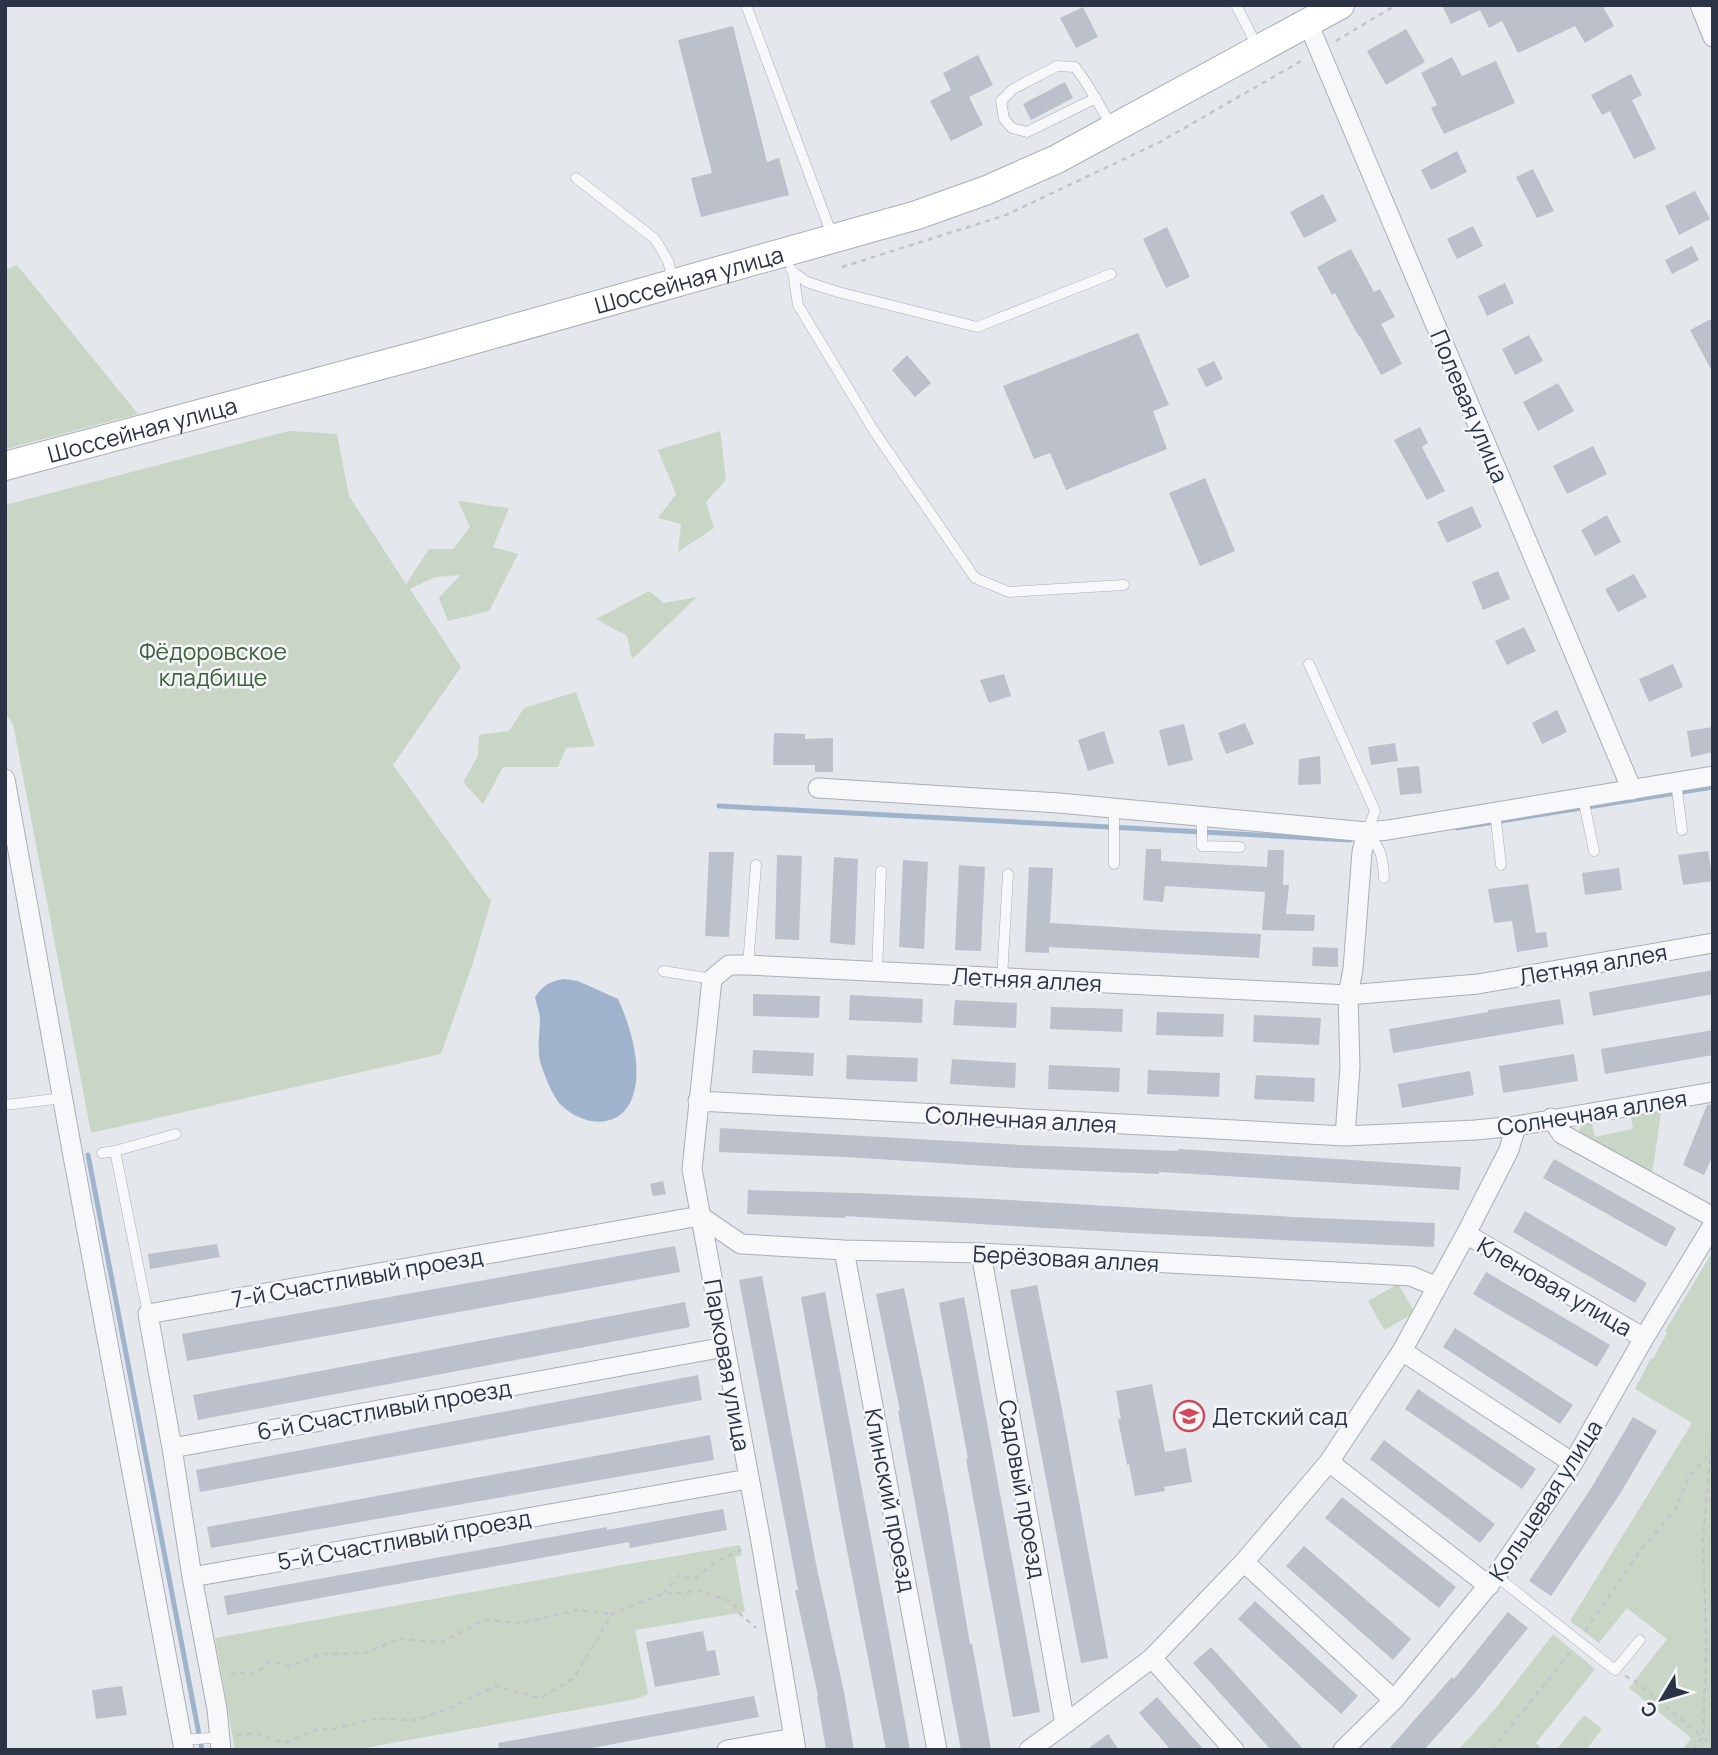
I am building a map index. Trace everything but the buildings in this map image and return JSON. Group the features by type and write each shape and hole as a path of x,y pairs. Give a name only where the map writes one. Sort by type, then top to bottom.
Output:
{"main road":[{"name":"Шоссейная улица","path":"5,466 674,284 788,262 834,239 988,191 1113,129 1340,5"}],"street":[{"path":"1700,5 1713,37"},
{"name":"Полевая улица","path":"1308,23 1632,790"},
{"path":"817,788 1059,803 1367,832 1713,776"},
{"path":"5,779 183,1745"},
{"path":"1345,1136 1350,1067 1348,995 1353,969 1362,852 1367,832"},
{"name":"Летняя аллея","path":"712,979 729,965 748,965 1348,995 1478,984 1713,943"},
{"name":"Парковая улица","path":"712,979 692,1169 761,1542 795,1744"},
{"name":"Солнечная аллея","path":"698,1101 1345,1136 1475,1130 1713,1092"},
{"path":"1552,1118 1562,1134 1713,1217"},
{"name":"Кленовая улица","path":"1029,1750 1050,1744 1065,1724 1152,1658 1244,1562 1329,1462 1402,1351 1509,1150 1516,1125"},
{"name":"Берёзовая аллея","path":"700,1216 741,1244 844,1250 981,1253 1410,1276 1437,1287"},
{"name":"7-й Счастливый проезд","path":"148,1314 700,1216"},
{"name":"Кольцевая улица","path":"1343,1750 1394,1700 1493,1581 1573,1463 1644,1338 1713,1225"},
{"name":"Кленовая улица","path":"1466,1234 1644,1338"},
{"name":"Клинский проезд","path":"844,1250 937,1750"},
{"name":"Садовый проезд","path":"981,1253 1065,1724"},
{"path":"148,1314 217,1709 217,1742"},
{"name":"6-й Счастливый проезд","path":"172,1448 725,1347"},
{"path":"1402,1351 1573,1463"},
{"path":"1329,1462 1493,1581"},
{"name":"5-й Счастливый проезд","path":"192,1577 748,1479"},
{"path":"1244,1562 1394,1700"},
{"path":"1152,1658 1234,1750"},
{"path":"727,1750 795,1744"}],"lane":[{"path":"746,5 834,239"},
{"path":"1236,5 1258,50"},
{"path":"1096,98 1027,132 1012,128 1004,119 1001,101 1013,89 1057,66 1075,67 1085,79 1096,98 1113,129"},
{"path":"576,178 654,239 668,261 674,284"},
{"path":"788,262 807,282 977,327 1111,274"},
{"path":"788,262 798,305 874,431 975,578 1009,592 1124,585"},
{"path":"1309,664 1375,811 1367,832 1383,857 1384,878"},
{"path":"1676,782 1682,830"},
{"path":"1583,798 1594,851"},
{"path":"1114,808 1114,864"},
{"path":"1495,812 1501,865"},
{"path":"1202,816 1202,846 1240,847"},
{"path":"748,965 756,865"},
{"path":"877,971 881,871"},
{"path":"1002,978 1008,874"},
{"path":"663,971 712,979"},
{"path":"5,1105 63,1098"},
{"path":"102,1153 176,1134"},
{"path":"115,1151 148,1314"},
{"path":"1493,1581 1615,1670 1640,1640"},
{"path":"183,1745 217,1742"}],"path":[{"path":"842,267 1006,215 1158,143 1396,5"},
{"path":"1693,1750 1703,1736 1706,1653 1703,1535 1713,1410"},
{"path":"1492,1750 1572,1650 1643,1546 1676,1509 1688,1478 1711,1451"},
{"path":"662,1594 680,1576 696,1578 716,1562 761,1542"},
{"path":"210,1670 255,1674 269,1662 293,1665 321,1654 365,1653 400,1639 442,1642 484,1620 522,1623 577,1610 612,1614 662,1594 701,1591 732,1602 739,1613 758,1631 777,1639"},
{"path":"217,1742 256,1733 284,1743 315,1730 332,1729 373,1719 415,1720 450,1708 495,1686 540,1698 574,1678 612,1614"},
{"path":"1615,1670 1635,1681 1713,1746"}],"green space":[{"path":"17,265 138,414 5,449 5,270"},
{"name":"Фёдоровское кладбище","path":"289,431 337,434 349,496 406,584 429,549 453,549 470,527 458,501 509,508 493,547 518,554 489,611 448,621 439,598 460,575 435,577 410,589 461,667 393,765 491,901 472,966 441,1054 91,1133 13,724 5,712 5,505"},
{"path":"720,431 726,480 706,502 714,528 678,552 681,524 658,518 676,494 658,450"},
{"path":"649,591 664,603 697,597 632,659 627,636 596,619"},
{"path":"576,692 595,746 566,748 558,767 503,767 483,804 463,782 478,756 479,735 509,731 524,708"},
{"path":"1662,1106 1652,1175 1581,1139 1579,1129 1591,1119 1595,1137 1633,1129 1630,1111"},
{"path":"1713,1251 1713,1750 1682,1750 1691,1738 1629,1688 1667,1639 1627,1608 1599,1643 1570,1621 1692,1423 1635,1389 1667,1333 1665,1331"},
{"path":"1398,1284 1415,1313 1384,1330 1368,1301"},
{"path":"740,1545 742,1555 735,1557 745,1612 635,1630 648,1694 636,1699 354,1750 235,1750 215,1638"},
{"path":"1553,1634 1595,1669 1536,1743 1543,1750 1458,1750 1496,1708"},
{"path":"1584,1715 1602,1729 1586,1750 1556,1750"}],"water":[{"path":"564,979 578,981 618,999 627,1023 634,1050 636,1078 630,1103 616,1118 597,1122 569,1112 558,1101 546,1078 540,1061 540,1017 535,997 548,984"}],"waterway":[{"path":"1457,828 1713,787"},
{"path":"719,806 1350,840"},
{"path":"88,1155 202,1750"}],"place":[{"name":"Детский сад","path":"1189,1416"}]}
